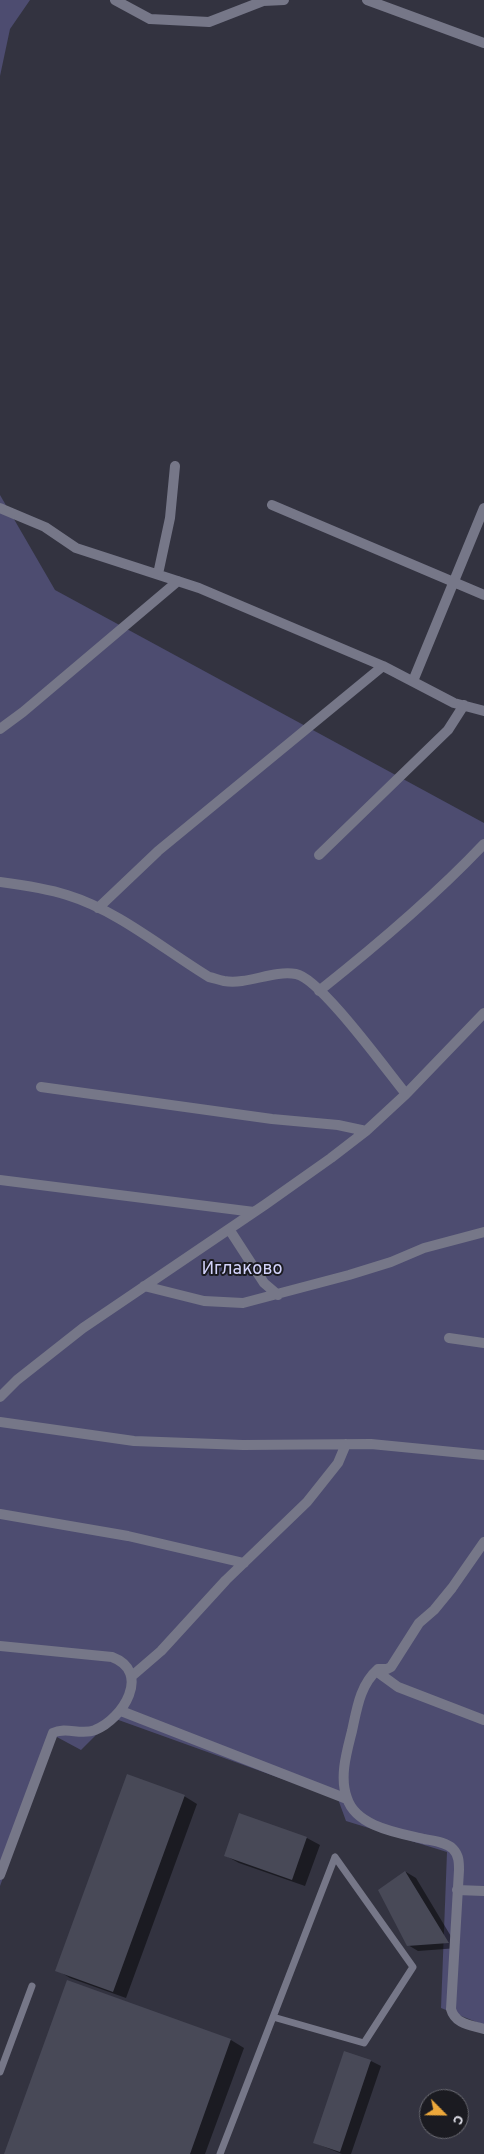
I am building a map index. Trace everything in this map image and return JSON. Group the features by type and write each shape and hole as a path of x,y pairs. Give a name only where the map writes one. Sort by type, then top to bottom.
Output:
{"street":[{"path":"115,0 150,19 209,22 264,1 284,0"},
{"path":"367,0 484,43"},
{"path":"158,574 172,505 175,466"},
{"path":"272,505 484,595"},
{"path":"0,508 45,527 76,548 99,557 178,580 382,666 454,703 484,711"},
{"path":"413,681 484,508"},
{"path":"0,729 23,712 178,580"},
{"path":"98,908 158,851 382,666"},
{"path":"319,855 448,730 464,705"},
{"path":"319,991 367,953 434,895 484,844"},
{"path":"0,882 38,887 69,895 98,908 209,977 225,982 283,973 298,974 312,983 406,1094"},
{"path":"2,1389 83,1328 332,1158 366,1131 406,1094 484,1013"},
{"path":"42,1087 338,1125 366,1131"},
{"path":"0,1180 254,1212"},
{"path":"229,1229 264,1283 278,1295"},
{"path":"144,1286 221,1303 243,1303 278,1295 391,1262 424,1248 484,1232"},
{"path":"449,1338 484,1343"},
{"path":"0,1422 134,1440 184,1444 346,1444 398,1446 484,1455"},
{"path":"132,1676 161,1651 244,1563 307,1502 338,1463 346,1444"},
{"path":"0,1514 128,1536 244,1563"},
{"path":"484,1542 452,1588 434,1610 419,1623 391,1667 376,1671 367,1679 362,1690 346,1754 344,1783 347,1799 357,1815 371,1823 446,1844 454,1849 459,1859 451,2009 453,2016 457,2020 484,2029"},
{"path":"0,1646 112,1658 121,1661 128,1667 132,1676 128,1698 121,1711 108,1723 83,1733 59,1730 53,1733 0,1875"},
{"path":"376,1671 398,1687 484,1720"},
{"path":"121,1711 347,1799"},
{"path":"457,1890 484,1891"}],"lane":[{"path":"220,2154 273,2017 335,1857 413,1967 364,2043 273,2017"},
{"path":"0,2072 32,1986"}],"green space":[{"path":"0,0 30,0 10,29 0,76"},
{"name":"Иглаково","path":"0,495 55,590 484,823 484,2025 441,2008 447,1852 346,1821 338,1799 113,1718 81,1750 55,1736 0,1886"}],"building":[{"path":"127,1774 185,1795 113,1992 55,1971"},
{"path":"239,1813 307,1837 292,1880 224,1856"},
{"path":"405,1871 449,1943 407,1946 378,1890"},
{"path":"67,1980 231,2039 190,2154 4,2154"},
{"path":"344,2051 371,2060 340,2152 313,2143"}]}
